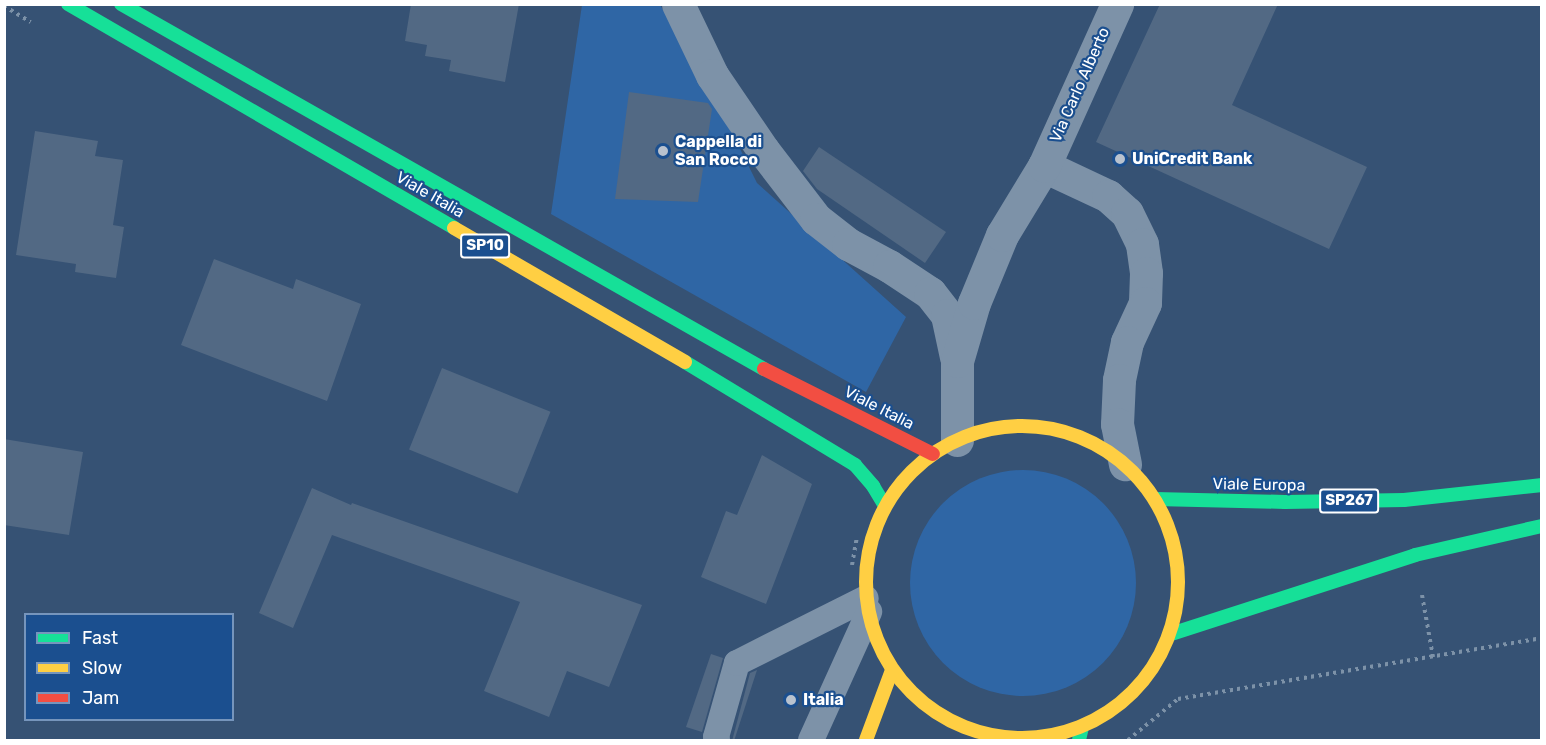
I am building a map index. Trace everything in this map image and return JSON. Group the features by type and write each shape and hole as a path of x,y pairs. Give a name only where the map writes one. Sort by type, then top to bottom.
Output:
{"main road":[{"name":"Viale Italia","path":"68,4 720,382 855,465 873,486 885,506"},
{"name":"Viale Italia","path":"121,4 734,354 945,447"},
{"path":"1015,426 1044,427 1083,439 1125,464 1155,499 1174,542 1179,588 1171,634 1150,673 1120,705 1081,734 999,739 977,732 929,708 892,670 875,636 867,605 868,550 885,506 906,477 945,447 986,430 1015,426"},
{"name":"Viale Europa","path":"1155,499 1286,502 1404,500 1542,485"},
{"path":"1171,634 1415,555 1535,531"},
{"path":"866,741 892,670"}],"street":[{"path":"678,4 712,75 763,150 816,219 848,244 930,293 947,315 957,361"},
{"name":"Via Carlo Alberto","path":"945,447 957,361 974,303 1002,235 1044,166 1117,4"},
{"path":"1044,166 1108,196 1127,213 1142,244 1146,273 1145,303 1128,342 1119,380 1117,424 1125,464"}],"lane":[{"path":"717,741 716,737 737,663 835,613 867,605"},
{"path":"811,741 867,605"}],"path":[{"path":"835,613 849,582 859,527"},
{"path":"1415,555 1433,657"},
{"path":"1128,741 1178,699 1542,638"}],"shaded area":[{"path":"582,5 660,5 696,60 757,183 906,317 866,392 551,214"},
{"path":"1023,470 1056,475 1066,479 1086,489 1103,503 1117,520 1127,540 1131,550 1136,583 1131,616 1127,626 1117,646 1103,663 1086,677 1066,687 1056,691 1023,696 990,691 980,687 960,677 943,663 929,646 919,626 915,616 910,583 915,550 919,540 929,520 943,503 960,489 980,479 990,475"}],"building":[{"path":"411,4 519,4 505,82 449,71 451,60 425,56 427,45 405,41"},
{"path":"1160,4 1278,4 1232,105 1367,167 1329,249 1096,142"},
{"name":"Cappella di San Rocco","path":"629,92 708,103 712,109 698,202 615,199"},
{"path":"35,131 98,141 95,156 123,160 113,225 124,227 116,278 75,272 76,264 16,255"},
{"path":"819,147 946,232 925,263 817,189 803,171"},
{"path":"214,259 293,289 296,279 361,304 327,401 181,345"},
{"path":"442,368 550,412 518,493 409,450"},
{"path":"4,439 83,452 69,535 4,525"},
{"path":"762,455 812,484 766,604 701,577 726,511 737,515"},
{"path":"312,488 351,505 352,503 642,605 609,687 567,671 549,717 484,691 520,602 332,535 293,628 259,613"},
{"path":"711,654 723,658 702,732 686,727"},
{"path":"757,670 734,741 732,741 750,673"}],"traffic: fast":[{"path":"68,4 454,228"},
{"path":"121,4 764,369"},
{"path":"685,362 855,465 873,486 885,506"},
{"path":"1155,499 1285,502 1404,500 1542,485"},
{"path":"1171,634 1415,555 1542,526"},
{"path":"1079,740 1082,727"},
{"path":"987,740 994,736"}],"traffic: slow":[{"path":"454,228 685,362"},
{"path":"1022,426 1052,429 1082,438 1109,453 1132,472 1151,495 1166,522 1175,552 1178,582 1175,612 1166,642 1151,669 1132,692 1109,711 1082,726 1052,735 1022,738 992,735 962,726 935,711 912,692 893,669 878,642 869,612 866,582 869,552 878,522 893,495 912,472 935,453 962,438 992,429 1022,426"},
{"path":"866,740 892,670"}],"traffic: jam":[{"path":"764,369 933,454"}],"place":[{"name":"Cappella di San Rocco","path":"663,151"},
{"name":"UniCredit Bank","path":"1120,159"},
{"name":"Italia","path":"791,700"}]}
